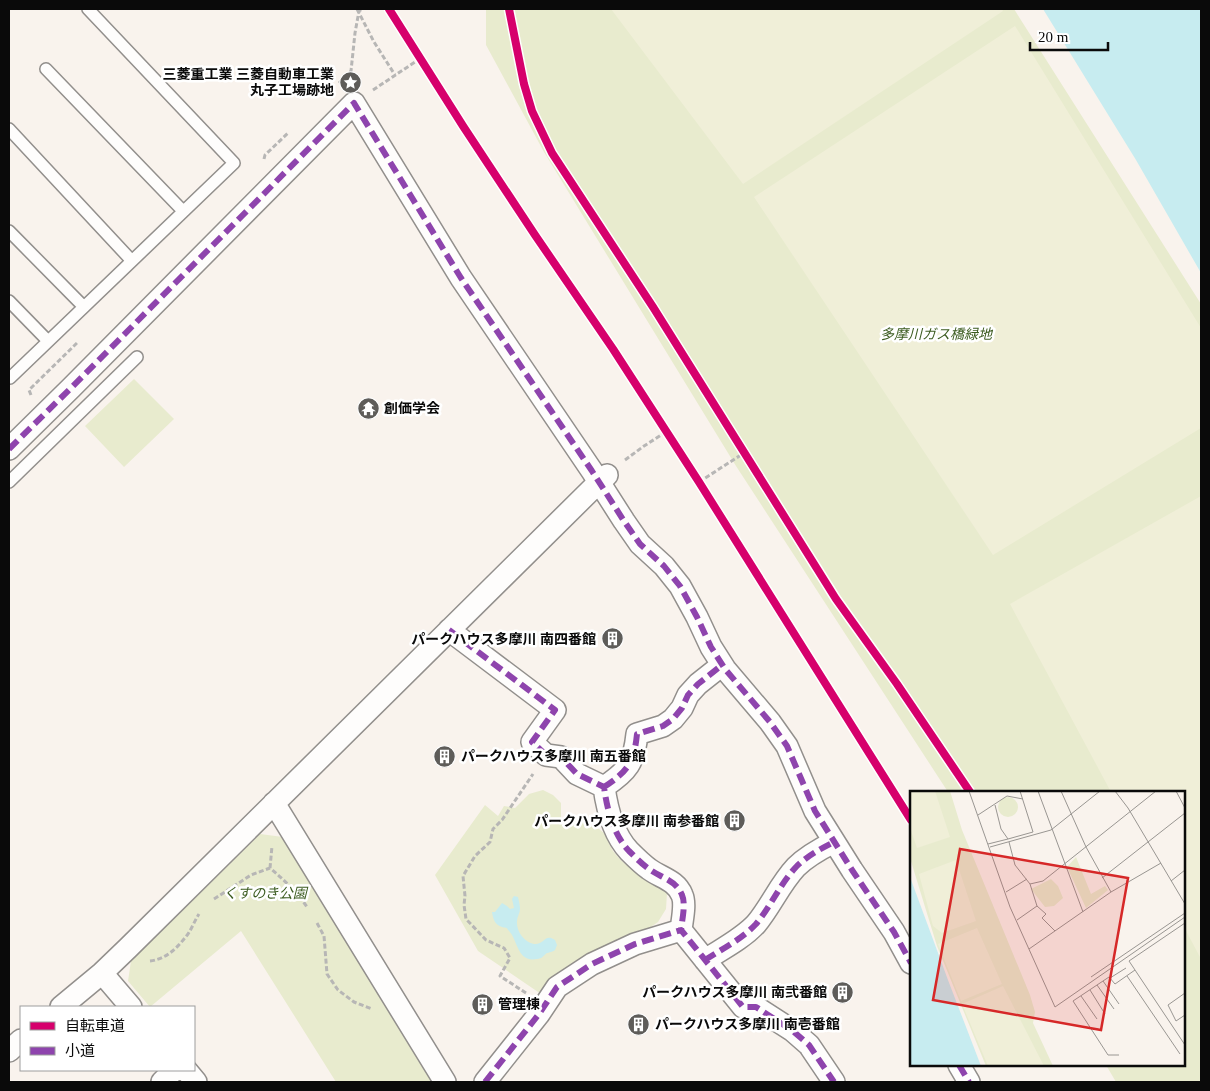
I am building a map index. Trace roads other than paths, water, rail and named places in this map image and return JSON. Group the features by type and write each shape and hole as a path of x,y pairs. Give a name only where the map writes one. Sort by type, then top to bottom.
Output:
{"street":[{"path":"9,449 354,103 462,278 603,478 624,521 640,544 664,566 680,586 722,665 770,722 787,746 815,811 894,932 910,961"},
{"path":"62,1006 102,973 603,478"},
{"path":"449,630 555,710 532,742 546,755 561,757 577,774 604,787"},
{"path":"604,787 624,772 631,762 636,748 637,734 663,726 673,718 682,708 688,695 722,665"},
{"path":"604,787 607,807 618,836 628,851 650,870 672,881 682,895 684,910 681,930 743,1007 756,1007 794,1031 809,1045 834,1082"},
{"path":"274,803 445,1082"},
{"path":"706,960 754,926 768,909 782,885 796,867 814,852 834,842"},
{"path":"485,1082 557,987 592,964 634,944 681,930"},
{"path":"102,973 130,1006"},
{"path":"9,1051 20,1041"},
{"path":"960,1066 969,1082"},
{"path":"162,1082 173,1071"},
{"path":"187,1071 196,1082"}],"lane":[{"path":"9,377 234,163 88,9"},
{"path":"46,69 183,211"},
{"path":"9,129 132,261"},
{"path":"9,231 84,307"},
{"path":"9,301 48,341"},
{"path":"9,482 137,357"}],"water":[{"path":"1043,9 1201,9 1201,273 1136,160"},
{"path":"514,896 518,897 520,910 517,925 521,936 534,944 540,943 546,938 555,940 557,945 555,950 547,953 542,958 525,958 512,935 506,928 496,923 494,919 492,912 495,912 502,903 510,909 514,908 512,899"}],"place":[{"name":"三菱重工業 三菱自動車工業 丸子工場跡地","path":"350,82"},
{"name":"創価学会","path":"368,408"},
{"name":"パークハウス多摩川 南四番館","path":"612,639"},
{"name":"パークハウス多摩川 南五番館","path":"445,756"},
{"name":"パークハウス多摩川 南参番館","path":"735,821"},
{"name":"パークハウス多摩川 南弐番館","path":"843,992"},
{"name":"管理棟","path":"482,1004"},
{"name":"パークハウス多摩川 南壱番館","path":"639,1024"}],"park label":[{"name":"多摩川ガス橋緑地","path":"936,334"},
{"name":"くすのき公園","path":"265,893"}]}
